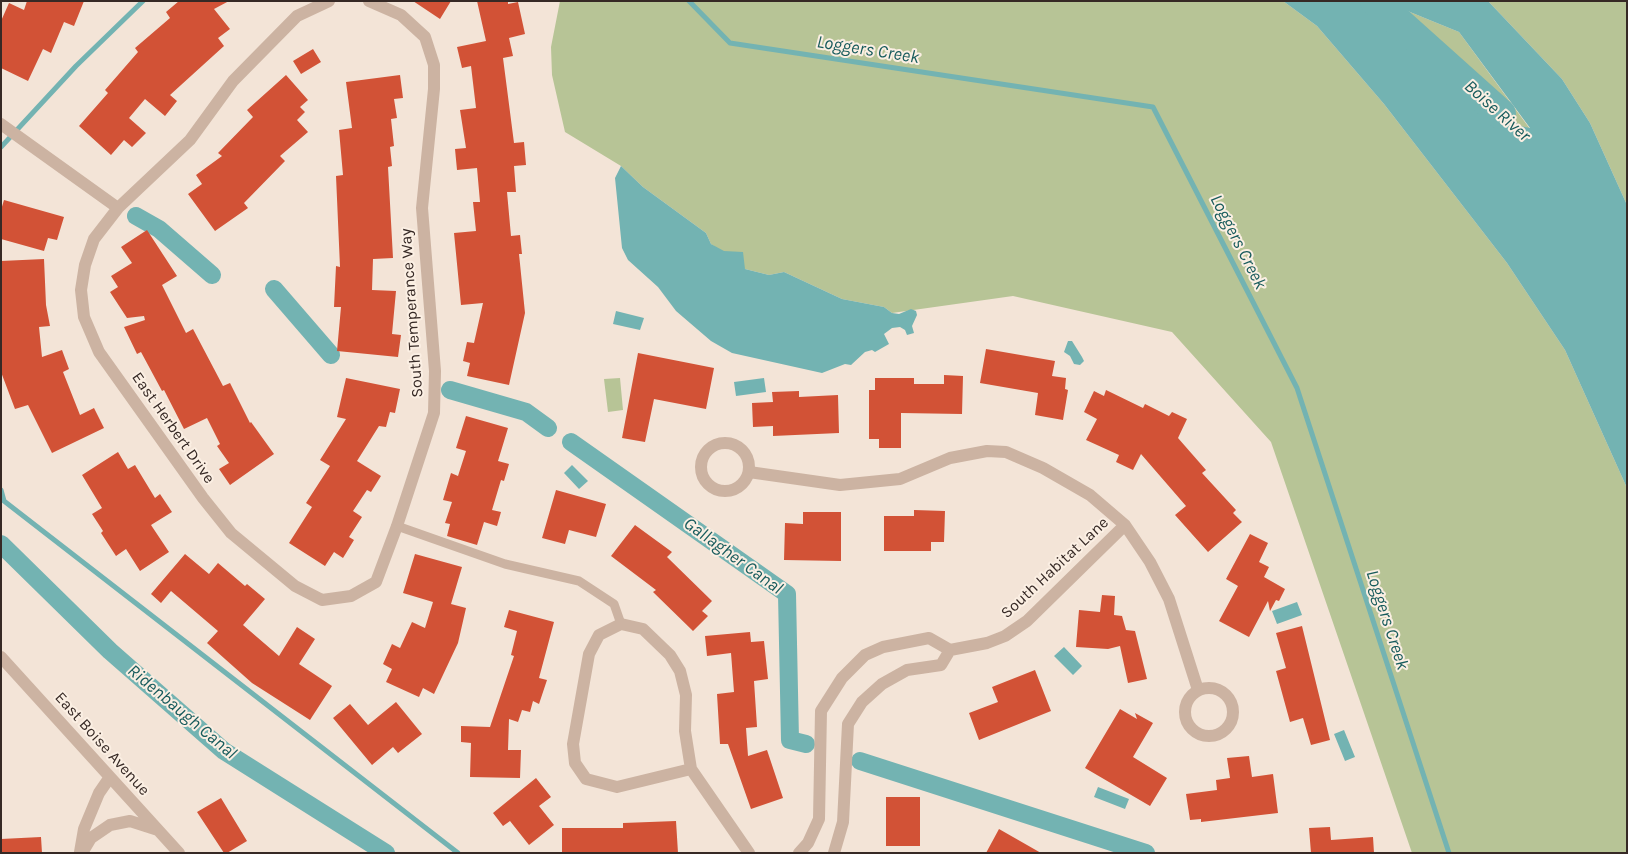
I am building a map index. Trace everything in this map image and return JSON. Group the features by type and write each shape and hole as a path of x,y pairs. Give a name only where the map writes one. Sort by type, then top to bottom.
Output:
{"street":[{"name":"East Herbert Drive","path":"329,1 297,16 233,81 190,140 118,208 94,239 85,265 81,290 84,317 99,352 203,498 232,533 295,586 322,600 352,596"},
{"name":"South Temperance Way","path":"352,596 376,582 398,526 434,413 435,371 422,208 434,89 434,65 425,37 401,15 369,1"},
{"path":"1,124 26,144 118,208"},
{"path":"749,472 840,485 900,479 968,453 1006,452 1043,468 1090,495 1125,526 1150,562 1169,599 1198,690"},
{"name":"South Habitat Lane","path":"950,650 987,643 1005,636 1027,621 1125,526"},
{"path":"691,769 617,787 586,779 575,763 573,744 589,654 599,635 621,624 643,629 670,655 680,671 686,695 685,731 691,769 749,853"},
{"path":"799,853 808,843 819,819 821,711 842,678 865,655 883,647 929,638 950,650 941,666 907,670 882,684 862,702 848,724 843,822 834,853"},
{"name":"East Boise Avenue","path":"1,657 179,853"},
{"path":"81,853 84,829 99,793 110,777"},
{"path":"81,853 92,838 110,824 130,821 159,831"}],"lane":[{"path":"398,526 505,564 580,581 614,604 621,624"}],"green space":[{"path":"560,1 1283,1 1317,26 1384,104 1507,263 1565,350 1627,488 1627,853 1412,853 1271,442 1172,332 1013,296 892,313 884,307 842,299 784,272 769,275 745,269 711,244 706,233 643,187 621,166 565,132 552,75 551,47"},
{"path":"1383,1 1459,32 1530,129 1520,126 1493,101 1444,71 1399,36 1371,2"},
{"path":"1488,1 1627,1 1627,205 1590,123 1562,79"},
{"path":"620,378 623,410 608,412 604,379"}],"water":[{"path":"1283,1 1374,1 1372,3 1399,36 1444,71 1493,101 1520,126 1530,128 1459,32 1383,1 1488,1 1562,79 1590,123 1627,205 1627,488 1565,350 1507,263 1384,104 1317,26"},
{"path":"621,166 643,187 706,233 711,244 724,251 743,252 745,269 769,275 784,272 842,299 884,307 892,313 899,314 911,309 916,311 917,315 912,326 914,333 907,335 905,330 900,327 892,328 884,334 889,344 875,352 872,350 865,352 851,365 845,364 822,373 732,353 711,341 676,311 658,287 628,260 622,248 615,178"},
{"path":"616,311 644,318 640,330 613,324"},
{"path":"1068,341 1072,341 1084,361 1080,365 1074,364 1070,356 1064,352"},
{"path":"764,378 766,392 736,396 734,382"},
{"path":"572,465 588,481 579,489 564,473"},
{"path":"1297,602 1302,615 1277,624 1272,611"},
{"path":"1064,647 1082,666 1073,675 1054,656"},
{"path":"1344,730 1355,757 1345,761 1334,734"},
{"path":"1098,787 1129,799 1125,809 1094,797"}],"building":[{"path":"27,1 84,1 74,26 64,22 51,53 43,49 28,81 1,68 1,21 9,3 24,10"},
{"path":"179,1 229,1 214,9 230,29 218,38 224,46 170,95 177,101 165,116 145,99 129,118 146,133 132,147 124,140 111,155 79,126 108,93 105,90 138,52 135,48 170,18 166,12"},
{"path":"413,1 451,1 440,19"},
{"path":"477,1 508,1 508,4 518,2 525,34 509,38 513,56 503,58 514,143 524,142 526,165 514,166 516,192 507,192 511,236 520,235 522,254 519,254 525,313 509,385 467,376 470,363 463,361 467,342 474,343 483,303 461,305 454,233 476,231 473,202 480,202 477,168 457,170 455,149 466,148 460,110 476,108 471,66 462,68 457,47 486,41"},
{"path":"313,49 321,62 301,74 293,61"},
{"path":"286,75 308,100 300,107 305,112 297,120 308,132 280,156 285,161 244,203 248,208 215,231 188,194 202,184 196,175 222,156 218,153 253,117 247,110"},
{"path":"400,75 403,98 394,99 397,118 391,119 394,146 390,147 392,166 388,167 393,258 373,259 372,290 396,291 392,334 401,335 398,357 337,351 341,307 334,307 336,266 340,267 336,176 343,175 339,130 352,128 346,82"},
{"path":"4,200 64,217 57,240 48,238 44,251 1,239 1,210"},
{"path":"147,230 177,276 162,285 186,333 193,329 223,386 230,383 250,423 274,454 230,485 219,469 229,463 217,446 220,444 207,418 184,429 164,390 162,391 141,352 137,354 124,327 145,320 144,316 127,318 110,292 118,287 111,276 132,263 121,247"},
{"path":"44,259 46,305 50,326 39,327 42,357 62,350 69,369 63,372 80,415 94,408 104,428 52,453 28,405 15,409 1,372 1,261"},
{"path":"986,349 1055,361 1052,376 1066,378 1065,389 1068,390 1063,420 1035,415 1038,393 980,383"},
{"path":"638,353 714,368 706,409 654,399 645,442 622,438"},
{"path":"944,375 963,376 962,414 901,413 901,448 879,448 879,439 869,439 869,390 875,390 875,378 914,378 914,384 944,384"},
{"path":"346,378 400,389 395,413 390,412 386,427 379,426 357,461 381,476 371,492 367,490 353,511 362,517 349,537 354,540 343,558 334,552 325,566 289,543 312,507 306,503 330,466 320,460 346,419 337,417"},
{"path":"1106,390 1143,408 1145,404 1169,416 1172,412 1187,419 1178,438 1206,470 1202,473 1236,510 1233,513 1242,522 1208,552 1175,515 1186,506 1141,454 1133,470 1116,462 1119,455 1086,440 1097,419 1084,412 1094,391 1104,396"},
{"path":"799,391 799,397 838,395 839,433 773,436 773,426 753,427 752,403 773,402 772,392"},
{"path":"466,416 508,428 498,461 509,464 504,481 501,480 492,510 501,512 497,526 484,522 477,545 447,536 450,524 445,523 452,502 443,500 451,473 458,476 466,451 456,448"},
{"path":"118,452 128,469 135,465 155,498 160,494 172,512 151,525 169,552 140,571 126,549 116,556 101,533 103,531 92,514 102,508 82,475"},
{"path":"556,490 606,504 596,537 569,530 565,544 542,538"},
{"path":"914,510 945,511 944,542 931,542 931,551 884,551 884,516 914,516"},
{"path":"803,512 841,512 841,561 784,560 785,523 803,524"},
{"path":"635,525 672,552 667,557 712,601 702,611 708,616 693,631 653,592 656,590 611,556"},
{"path":"1250,534 1268,543 1259,562 1269,567 1264,577 1285,589 1279,601 1276,600 1270,611 1268,601 1249,637 1219,621 1238,586 1226,579"},
{"path":"185,554 209,574 218,563 245,586 247,584 265,599 243,625 279,656 297,627 315,639 299,664 332,686 310,720 252,683 207,643 218,631 171,591 161,603 151,594"},
{"path":"415,554 462,567 451,604 466,608 458,643 434,694 423,688 419,697 386,682 392,669 383,664 392,644 400,648 412,622 425,628 433,602 403,593"},
{"path":"1102,595 1115,596 1114,615 1122,616 1126,630 1135,631 1147,679 1128,683 1120,646 1108,649 1076,647 1079,610 1100,612"},
{"path":"509,610 554,622 539,678 547,680 539,704 533,701 530,712 522,710 518,722 509,719 508,750 521,750 520,778 470,777 471,743 461,742 461,726 490,727 514,656 511,655 517,631 504,627"},
{"path":"1302,626 1330,740 1311,745 1303,718 1290,722 1276,671 1286,668 1276,633"},
{"path":"750,632 751,642 764,641 768,679 754,681 757,727 746,728 748,756 767,750 783,798 751,809 728,744 720,744 717,694 734,692 731,653 707,656 705,636"},
{"path":"1035,670 1051,711 979,740 969,713 998,702 992,687"},
{"path":"396,702 422,734 398,753 393,747 372,765 333,718 350,704 368,725"},
{"path":"1120,709 1137,719 1135,713 1153,723 1133,757 1167,778 1150,806 1085,768"},
{"path":"1249,756 1252,777 1273,774 1278,813 1201,822 1201,819 1190,820 1186,794 1217,790 1216,780 1230,778 1227,758"},
{"path":"536,778 551,797 539,806 554,825 529,845 510,821 503,826 493,813"},
{"path":"886,797 920,797 920,846 886,846"},
{"path":"221,798 247,841 227,853 224,853 197,812"},
{"path":"676,821 678,853 562,853 562,828 623,828 623,823"},
{"path":"1330,827 1331,840 1373,837 1374,853 1311,853 1309,828"},
{"path":"999,829 1041,853 986,853"},
{"path":"41,837 42,853 1,853 1,839"}],"waterway":[{"path":"1,147 76,66 143,1"},
{"name":"Loggers Creek","path":"689,1 730,43 1153,107 1297,388 1449,853"},
{"name":"Boise River","path":"1375,1 1501,114"},
{"name":"Gallagher Canal","path":"136,216 159,229 212,275"},
{"name":"Gallagher Canal","path":"274,289 331,355"},
{"name":"Gallagher Canal","path":"450,390 526,412 548,428"},
{"name":"Gallagher Canal","path":"571,442 787,594 790,740 806,744"},
{"path":"1,490 4,501 458,853"},
{"name":"Ridenbaugh Canal","path":"1,544 110,651 224,751 386,853"},
{"name":"Gallagher Canal","path":"860,761 1146,853"}]}
